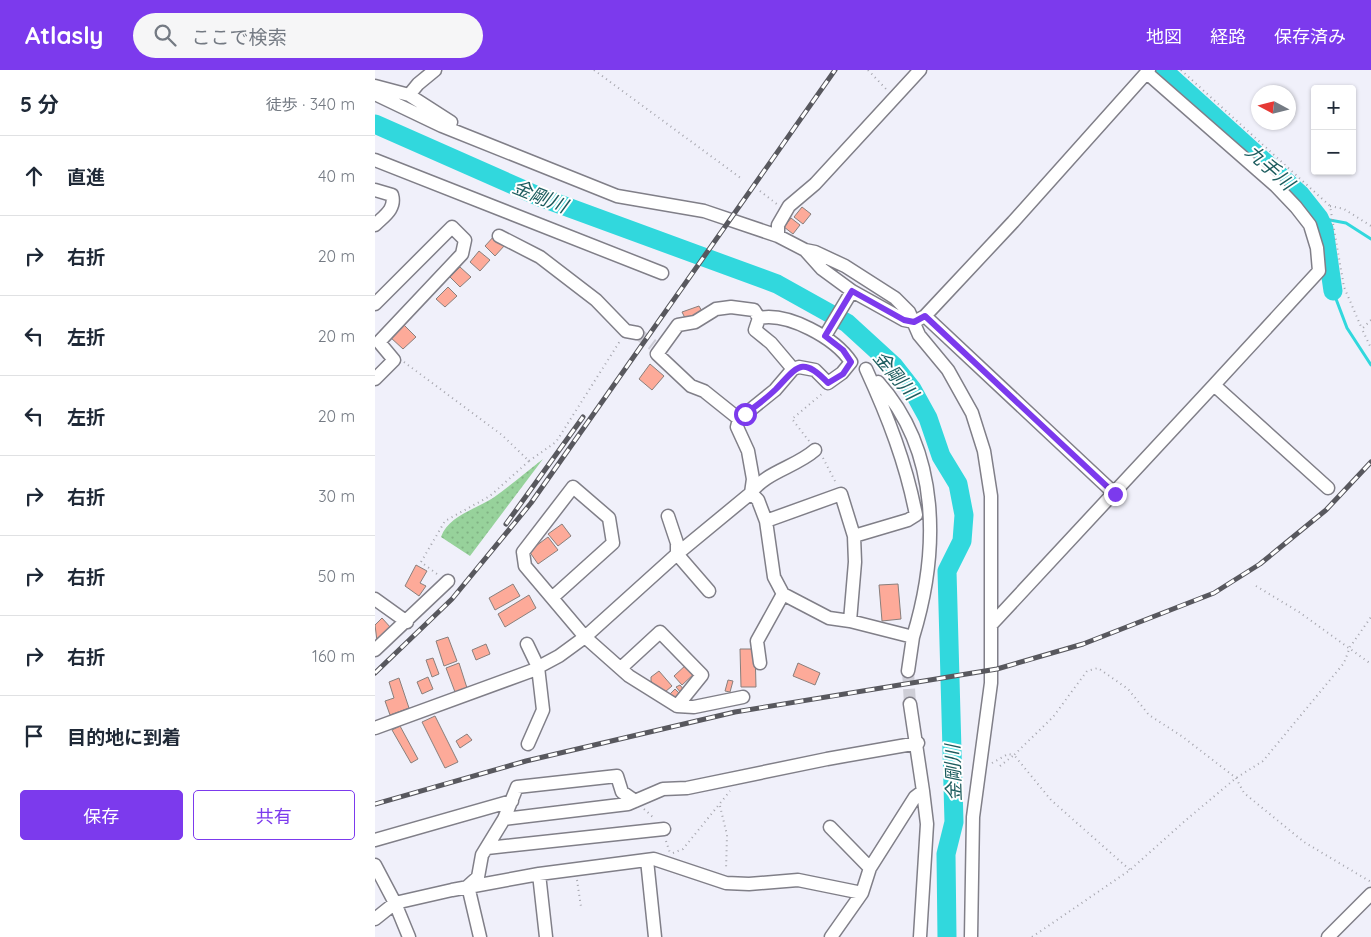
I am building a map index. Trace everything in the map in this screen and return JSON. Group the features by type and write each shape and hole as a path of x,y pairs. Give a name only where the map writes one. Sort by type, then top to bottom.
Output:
{"street":[{"path":"409,95 418,84 435,70"},
{"path":"777,236 778,225 787,211 815,184 920,70"},
{"path":"805,250 849,295 904,320 919,319 1013,222 1148,71 1276,186 1297,207 1310,225 1317,248 1319,271 1115,494 991,624"},
{"path":"375,86 409,95 418,103 459,127 464,135"},
{"path":"375,94 464,135 617,196 704,211 777,236 805,250 815,252 845,266 895,298 1115,494"},
{"path":"375,160 662,273"},
{"path":"375,190 393,195 394,201 392,209 375,225"},
{"path":"375,304 453,227 465,240 462,254 377,342"},
{"path":"499,236 540,257 596,300 632,332"},
{"path":"825,336 849,295"},
{"path":"739,419 704,391 691,386 655,350 678,325 695,322 716,309 731,307 754,310 759,318"},
{"path":"759,318 768,316 800,324 825,336 843,350 851,362 866,369 882,387 905,422 918,450 928,492 930,545 924,600 913,637 908,671"},
{"path":"759,318 755,330 771,343 793,369"},
{"path":"919,319 919,335 948,370 972,413 983,450 991,496 991,683 981,769 973,817 971,937"},
{"path":"377,342 398,357"},
{"path":"375,379 394,360 377,342"},
{"path":"851,362 843,374 828,383 815,370 799,367 793,369 775,390 739,419 737,427 748,451 753,479 751,492 758,500 766,521 774,577 783,594 829,618 850,621 913,637"},
{"path":"854,536 908,520 916,515 908,475 889,419 866,369"},
{"path":"1214,385 1328,488"},
{"path":"375,728 538,667 559,656 585,637 677,554 751,492 757,483 804,460 815,450"},
{"path":"553,597 613,543 609,518 573,487 523,552 525,566 585,637 629,676 677,706 694,707 743,697"},
{"path":"766,521 841,494 854,536 855,562 850,621"},
{"path":"668,516 677,543 677,554 709,591"},
{"path":"375,650 407,622 448,581"},
{"path":"760,663 757,641 783,594"},
{"path":"375,599 407,622"},
{"path":"621,668 660,632 702,675 677,706"},
{"path":"527,644 538,667 543,710 528,744"},
{"path":"910,704 918,743 927,824 920,937"},
{"path":"504,819 628,804 663,789 687,788 918,743"},
{"path":"468,886 478,877 482,855 504,819 517,787 617,776 622,792 635,801"},
{"path":"831,937 861,893 870,868 915,797 923,791"},
{"path":"375,840 512,800"},
{"path":"830,827 870,868"},
{"path":"487,848 664,829"},
{"path":"375,918 395,903 468,886 539,874 651,859 726,882 749,884 798,880 861,893"},
{"path":"651,859 655,937"},
{"path":"375,865 395,903 409,937"},
{"path":"539,874 547,937"},
{"path":"468,886 480,937"},
{"path":"1328,937 1371,894"}],"path":[{"path":"594,70 742,179"},
{"path":"868,70 894,98"},
{"path":"760,191 787,211"},
{"path":"1330,206 1344,209 1371,226"},
{"path":"1371,320 1362,329 1371,348"},
{"path":"448,581 421,562 445,520 490,496 529,461 556,442 632,332"},
{"path":"398,357 501,435 529,461"},
{"path":"828,383 828,389 792,419 824,460 841,494"},
{"path":"1255,586 1349,647 1371,664"},
{"path":"1032,937 1130,870 1236,778 1263,761 1344,663 1349,647 1371,617"},
{"path":"1000,766 1053,717 1087,671 1098,668 1128,689 1149,716 1183,737 1236,778 1244,793 1304,842 1371,882"},
{"path":"981,769 1008,754 1014,755 1051,800 1130,870"},
{"path":"651,859 683,848 720,805 739,778"},
{"path":"720,805 727,835 726,882"}],"green space":[{"path":"543,459 470,556 441,537 456,518 493,498"}],"building":[{"path":"802,207 811,214 803,224 794,217"},
{"path":"791,218 800,225 793,234 784,227"},
{"path":"495,235 505,245 495,256 485,246"},
{"path":"479,251 490,260 480,271 470,262"},
{"path":"460,267 471,277 460,287 450,277"},
{"path":"448,287 457,296 445,307 436,299"},
{"path":"699,306 703,313 686,320 682,312"},
{"path":"403,324 416,337 403,349 390,337"},
{"path":"650,364 664,376 652,390 639,379"},
{"path":"562,524 571,536 558,546 548,534"},
{"path":"548,537 558,550 538,564 529,551"},
{"path":"416,565 427,571 420,583 426,586 419,596 405,586"},
{"path":"513,584 520,596 495,610 489,598"},
{"path":"898,584 901,619 882,621 879,585"},
{"path":"529,595 536,608 505,627 498,614"},
{"path":"382,618 391,628 377,641 375,625"},
{"path":"448,637 457,661 444,666 436,641"},
{"path":"486,644 490,654 476,660 472,650"},
{"path":"740,649 755,649 756,687 741,687"},
{"path":"433,658 439,674 432,677 426,660"},
{"path":"459,663 467,688 455,692 446,668"},
{"path":"798,663 820,673 815,685 793,676"},
{"path":"687,664 695,673 682,685 674,676"},
{"path":"659,671 672,686 665,692 662,689 660,691 651,681 651,677"},
{"path":"428,677 433,689 422,694 417,682"},
{"path":"399,678 409,708 390,715 385,701 394,698 389,682"},
{"path":"728,680 733,681 730,692 725,691"},
{"path":"680,685 684,690 681,693 676,687"},
{"path":"675,689 679,693 674,698 670,694"},
{"path":"435,716 458,762 445,768 422,722"},
{"path":"400,726 418,759 411,763 392,730"},
{"path":"467,734 472,740 460,748 456,741"}],"waterway":[{"name":"九手川","path":"1163,70 1300,194 1319,218 1324,229 1333,291"},
{"name":"金剛川","path":"375,124 540,197 777,284 847,323 894,366 912,389 928,418 941,456 958,484 964,515 962,541 947,571 954,822 946,854 947,937"},
{"path":"1319,218 1346,223 1371,239"},
{"path":"1333,291 1347,328 1371,365"}],"tunnel":[{"path":"637,333 653,345"},
{"path":"908,671 910,704"}],"railway":[{"path":"375,673 452,599 531,503 835,70"},
{"path":"506,524 583,417"},
{"path":"375,804 526,761 735,712 997,669 1083,644 1214,593 1260,564 1326,510 1371,462"}],"route":[{"path":"745,414 775,390 793,369 799,367 815,370 828,383 843,374 851,362 843,350 825,336 852,291 904,320 914,322 925,316 927,320 1115,494"}]}
